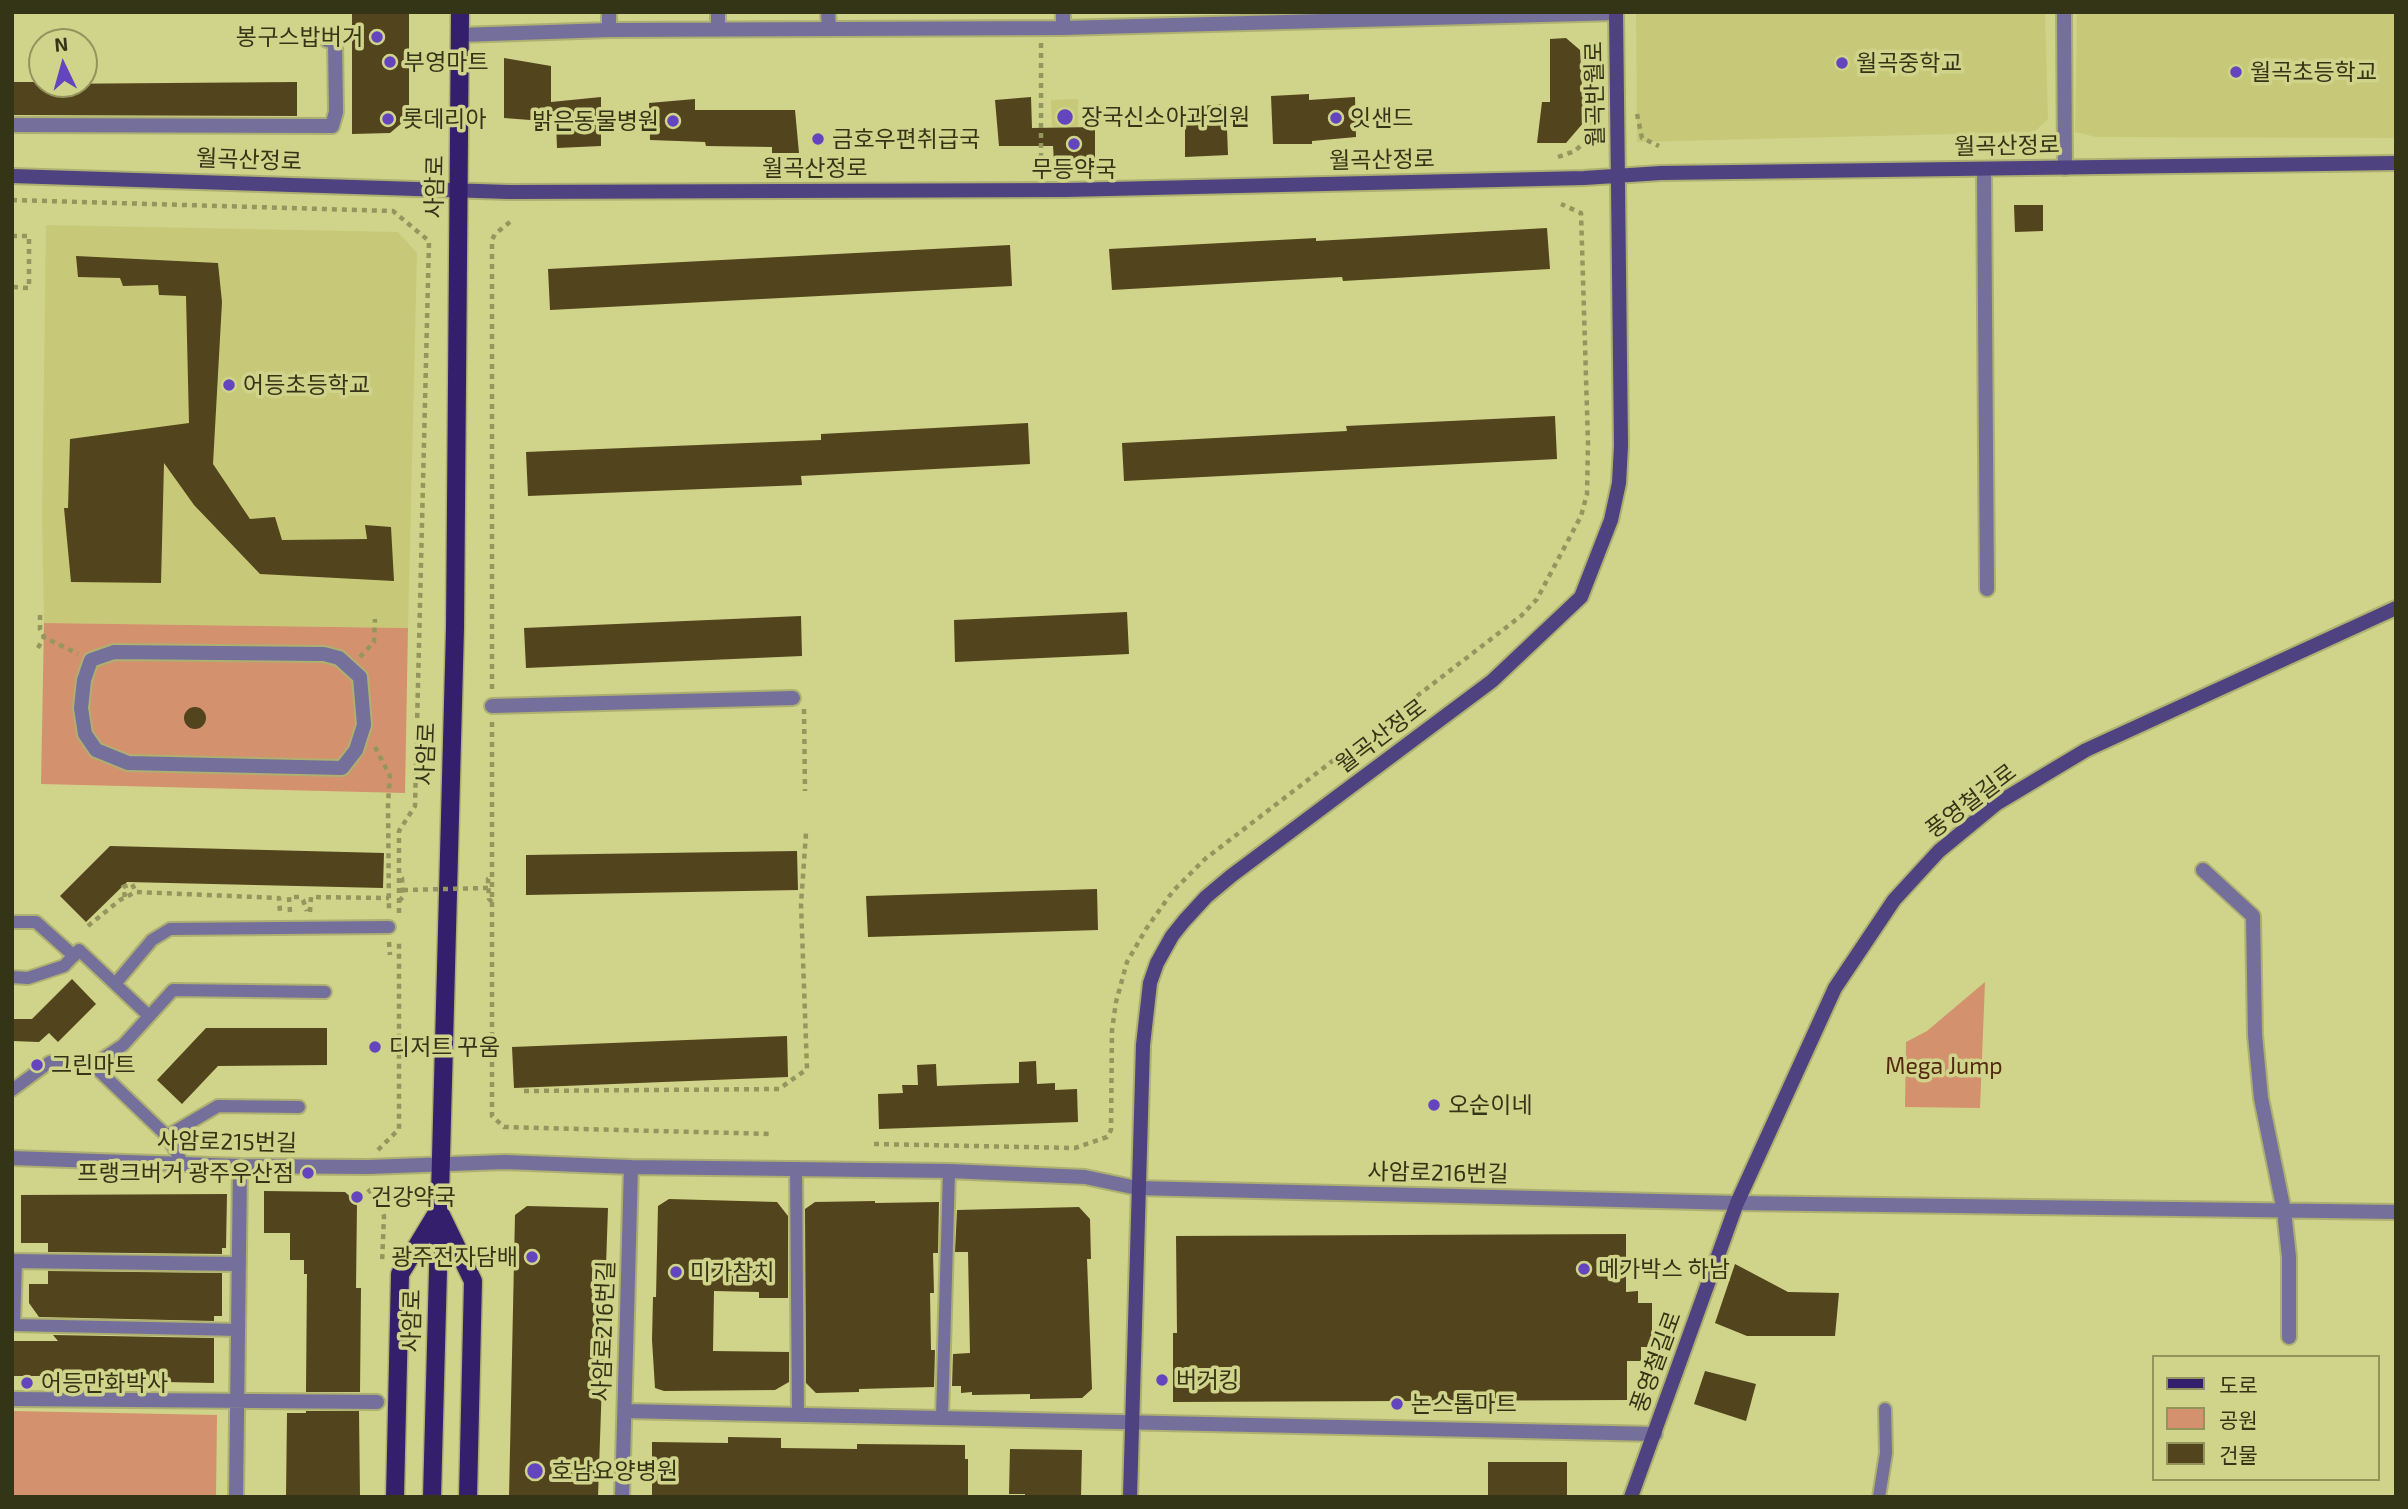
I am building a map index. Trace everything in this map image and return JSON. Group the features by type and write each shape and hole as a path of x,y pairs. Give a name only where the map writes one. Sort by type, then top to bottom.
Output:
{"main road":[{"name":"사암로","path":"432,1497 455,628 460,12"},
{"path":"395,1497 400,1274 439,1210"},
{"path":"439,1210 473,1281 468,1497"}],"street":[{"path":"609,12 609,30"},
{"path":"718,12 718,30"},
{"path":"828,12 829,29"},
{"path":"937,12 937,29"},
{"path":"1063,12 1063,28"},
{"path":"2064,12 2066,168"},
{"path":"460,36 609,30 1063,28 1616,13"},
{"name":"월곡반월로","path":"1616,13 1618,174"},
{"path":"12,125 332,126 336,112 335,41 327,40"},
{"name":"월곡산정로","path":"12,176 509,192 1041,190 1559,179 1618,174 2396,163"},
{"path":"1984,170 1987,589"},
{"name":"월곡산정로","path":"1137,1188 1146,1007 1157,963 1172,936 1206,897 1231,876 1492,681 1581,597 1611,520 1619,483 1621,432 1618,174"},
{"name":"풍영철길로","path":"1631,1497 1737,1203 1835,988 1894,901 1940,851 1996,804 2086,750 2396,608"},
{"path":"114,652 324,654 339,658 350,668 360,677 364,725 356,750 342,768 128,762 96,750 85,734 81,708 91,660 114,652"},
{"path":"492,706 799,698"},
{"path":"2203,870 2253,916 2253,998 2261,1098 2284,1211 2289,1257 2289,1337"},
{"name":"사암로215번길","path":"12,1158 240,1166 440,1165"},
{"name":"사암로216번길","path":"440,1165 505,1162 631,1167 949,1171 1085,1177 1137,1188 1737,1203"},
{"path":"236,1497 240,1166"},
{"name":"사암로216번길","path":"622,1497 631,1167"},
{"path":"1130,1497 1137,1188"},
{"path":"1737,1203 2396,1212"},
{"path":"14,1261 239,1264"},
{"path":"12,1399 377,1402"},
{"path":"625,1411 1655,1434"}],"lane":[{"path":"12,922 36,922 74,956"},
{"path":"115,984 152,940 170,929 389,927"},
{"path":"12,977 28,978 64,966 79,950 149,1016"},
{"path":"12,1090 50,1062 93,1065 123,1045 173,990 325,992"},
{"path":"93,1065 167,1136 183,1164"},
{"path":"167,1136 218,1106 299,1107"},
{"path":"796,1168 798,1415"},
{"path":"942,1418 949,1171"},
{"path":"14,1261 14,1325 239,1330"},
{"path":"1879,1497 1886,1453 1885,1409"}],"path":[{"path":"1041,28 1041,190"},
{"path":"1637,114 1643,138 1659,146"},
{"path":"1558,157 1575,151 1592,135 1593,115"},
{"path":"12,200 393,211 429,241 415,806 399,831 399,1129 379,1150 368,1149"},
{"path":"874,1144 1075,1149 1107,1137 1111,1130 1112,1030 1116,1002 1128,962 1146,929 1173,891 1205,859 1537,600 1581,516 1587,494 1581,213 1561,204"},
{"path":"510,222 495,234 492,240 492,1116 505,1127 773,1133"},
{"path":"12,236 29,236 29,288 12,287"},
{"path":"40,615 40,629 44,637 91,660"},
{"path":"350,668 374,642 375,619"},
{"path":"38,648 44,637"},
{"path":"799,698 805,790"},
{"path":"361,735 377,749 390,776 387,803 390,955"},
{"path":"524,1091 779,1089 807,1069 801,904 806,833"},
{"path":"399,875 402,878 403,890 403,897 399,901"},
{"path":"492,876 488,879 488,888 489,899 493,902"},
{"path":"125,897 123,887 132,884 136,892"},
{"path":"403,890 488,888"},
{"path":"88,926 125,897 136,892 279,898 279,911 290,912 310,912 311,897 389,898"},
{"path":"290,912 289,897 303,900 307,912"}],"shaded area":[{"name":"월곡중학교","path":"1636,12 2045,12 2048,119 2034,132 1637,142"},
{"name":"월곡초등학교","path":"2077,12 2396,12 2396,138 2096,137 2075,132"},
{"path":"1078,99 1078,127 1052,127 1051,100"},
{"name":"어등초등학교","path":"46,225 398,232 417,253 408,628 44,623 42,517"}],"green space":[{"path":"44,623 408,628 405,793 41,784"},
{"name":"Mega Jump","path":"1985,982 1980,1108 1905,1107 1906,1042 1927,1031"},
{"path":"12,1411 217,1415 216,1497 12,1497"}],"building":[{"path":"352,12 409,12 409,117 390,133 352,134"},
{"path":"1566,38 1580,50 1584,122 1566,143 1537,143 1542,102 1550,102 1550,39"},
{"path":"504,58 551,66 551,102 601,97 601,146 557,148 556,122 504,118"},
{"path":"12,82 28,82 28,98 98,98 98,84 297,82 297,116 12,115"},
{"path":"1309,94 1309,100 1355,97 1356,137 1312,141 1312,144 1273,144 1271,96"},
{"path":"1031,97 1032,128 1095,127 1095,161 1054,162 1053,146 999,146 995,100"},
{"path":"695,99 695,110 795,110 799,153 772,153 772,147 706,146 705,142 650,140 649,103"},
{"path":"1226,104 1228,155 1185,157 1185,107"},
{"path":"2014,205 2043,205 2043,231 2015,232"},
{"path":"1547,228 1550,269 1112,290 1109,249"},
{"path":"1010,245 1012,286 550,310 548,269"},
{"path":"76,256 218,263 222,302 213,464 250,519 275,517 282,540 367,539 365,525 391,527 394,581 260,574 194,505 164,463 161,583 71,582 64,508 68,508 70,439 189,423 186,296 159,295 158,285 123,286 120,278 78,277"},
{"path":"1555,416 1557,459 1124,481 1122,443 1347,431 1346,426"},
{"path":"1028,423 1030,464 801,476 802,485 528,496 526,452 821,440 821,434"},
{"path":"1127,612 1129,654 955,662 954,620"},
{"path":"801,616 802,656 526,668 524,628"},
{"path":"195,707 205,714 206,718 199,728 195,729 185,722 184,718 191,708"},
{"path":"110,846 384,853 383,888 127,882 86,922 60,896"},
{"path":"797,851 798,890 526,895 526,855"},
{"path":"1097,889 1098,930 868,937 866,896"},
{"path":"72,979 96,1004 58,1042 49,1033 39,1042 12,1041 12,1019 32,1019"},
{"path":"206,1028 327,1028 327,1065 218,1066 182,1104 157,1080"},
{"path":"787,1036 788,1077 514,1088 512,1047"},
{"path":"1036,1061 1037,1084 1055,1083 1055,1090 1077,1089 1078,1122 879,1129 878,1094 903,1093 902,1085 918,1085 917,1065 936,1064 937,1086 1019,1083 1019,1062"},
{"path":"264,1191 345,1192 357,1203 356,1288 361,1288 360,1392 306,1392 307,1274 304,1274 304,1260 290,1260 290,1233 264,1233"},
{"path":"227,1194 226,1248 222,1248 222,1254 48,1252 48,1243 21,1243 21,1195"},
{"path":"669,1199 777,1202 788,1216 788,1298 759,1298 759,1292 714,1291 713,1351 789,1352 789,1382 775,1390 664,1391 655,1388 652,1340 658,1206"},
{"path":"815,1202 939,1202 938,1253 933,1253 934,1293 930,1293 931,1350 935,1350 934,1387 816,1393 806,1383 805,1209"},
{"path":"527,1206 608,1208 598,1497 509,1497 515,1215"},
{"path":"1079,1207 1090,1219 1091,1259 1087,1259 1092,1389 1082,1398 1030,1399 1030,1394 961,1393 961,1386 952,1386 953,1354 970,1353 968,1252 955,1252 957,1210"},
{"path":"1626,1234 1626,1292 1638,1291 1638,1303 1652,1303 1652,1347 1641,1347 1641,1361 1627,1361 1627,1400 1173,1402 1173,1333 1177,1333 1176,1236"},
{"path":"1735,1264 1788,1292 1839,1293 1835,1336 1747,1336 1715,1323"},
{"path":"48,1271 222,1273 222,1316 214,1316 214,1321 39,1317 29,1303 29,1284 48,1284"},
{"path":"53,1335 214,1338 214,1383 62,1380 62,1376 12,1376 12,1341 58,1341"},
{"path":"1705,1371 1756,1384 1746,1421 1694,1404"},
{"path":"359,1411 360,1497 286,1497 287,1413"},
{"path":"728,1437 781,1438 781,1448 857,1449 857,1444 965,1445 965,1459 968,1459 968,1497 652,1497 652,1442 728,1443"},
{"path":"1010,1449 1082,1450 1081,1497 1025,1497 1025,1494 1009,1494"},
{"path":"1488,1462 1567,1462 1567,1497 1488,1497"}],"place":[{"name":"봉구스밥버거","path":"377,37"},
{"name":"부영마트","path":"390,62"},
{"name":"월곡중학교","path":"1842,63"},
{"name":"월곡초등학교","path":"2236,72"},
{"name":"장국신소아과의원","path":"1065,117"},
{"name":"잇샌드","path":"1336,118"},
{"name":"롯데리아","path":"388,119"},
{"name":"밝은동물병원","path":"673,121"},
{"name":"금호우편취급국","path":"818,139"},
{"name":"무등약국","path":"1074,144"},
{"name":"어등초등학교","path":"229,385"},
{"name":"디저트 꾸움","path":"375,1047"},
{"name":"그린마트","path":"37,1065"},
{"name":"오순이네","path":"1434,1105"},
{"name":"프랭크버거 광주우산점","path":"308,1173"},
{"name":"건강약국","path":"357,1197"},
{"name":"광주전자담배","path":"532,1257"},
{"name":"메가박스 하남","path":"1584,1269"},
{"name":"미가참치","path":"676,1272"},
{"name":"버거킹","path":"1162,1380"},
{"name":"어등만화박사","path":"27,1383"},
{"name":"논스톱마트","path":"1397,1404"},
{"name":"호남요양병원","path":"535,1471"}]}
